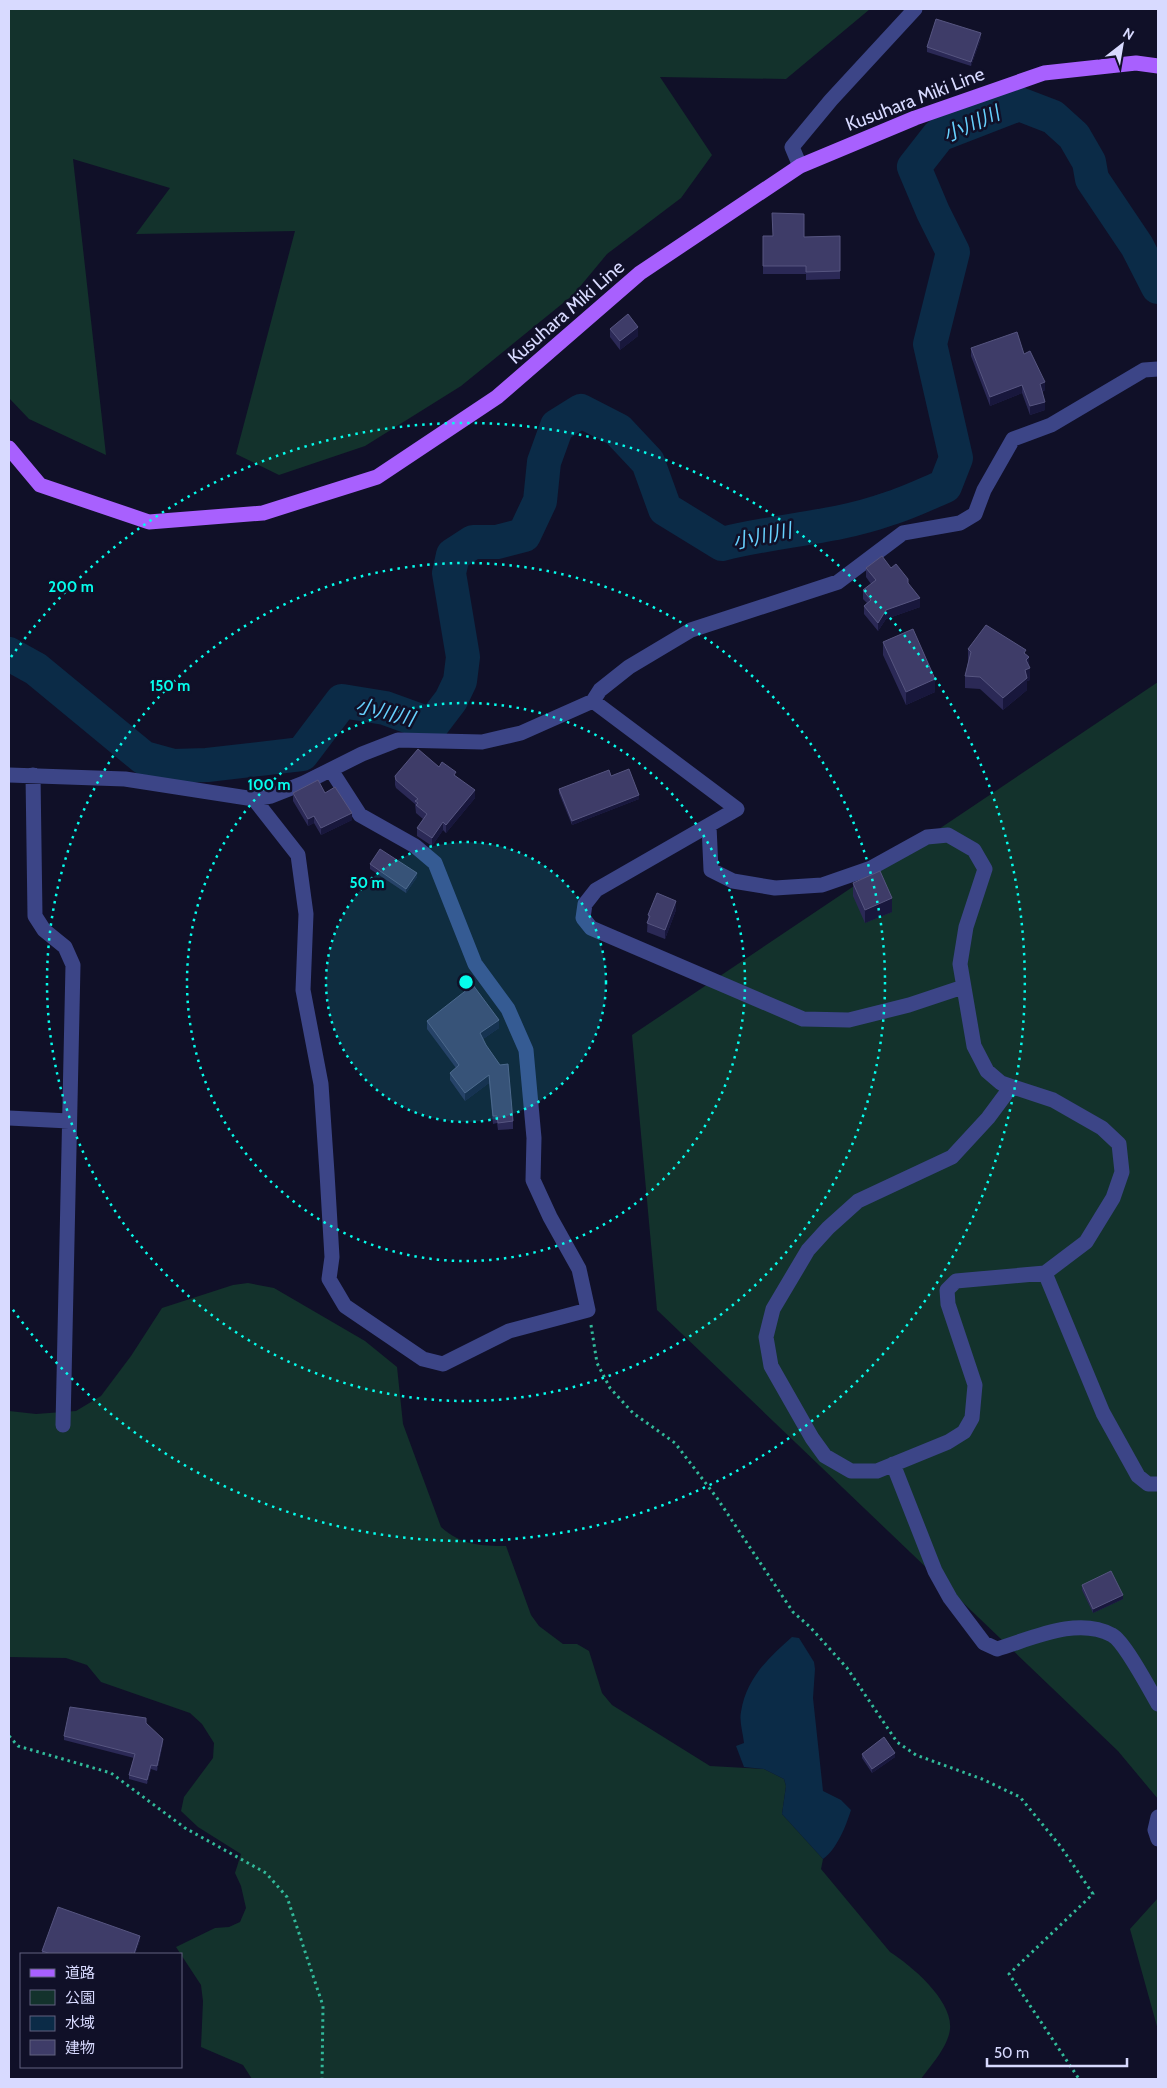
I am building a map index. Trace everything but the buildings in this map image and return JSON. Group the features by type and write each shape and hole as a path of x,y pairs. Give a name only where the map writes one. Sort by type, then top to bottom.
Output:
{"main road":[{"name":"Kusuhara Miki Line","path":"9,448 40,485 149,522 263,513 377,477 497,397 640,273 800,166 914,118 1044,73 1136,64 1158,66"}],"street":[{"path":"800,166 792,147 831,100 915,9"},
{"path":"9,775 125,779 254,799 271,796 296,786 398,740 482,742 521,733 593,701 600,690 629,667 691,630 838,582 904,533 960,523 975,514 984,490 1013,439 1051,425 1144,370 1158,369"},
{"path":"593,701 617,721 737,809 596,890 585,904 583,918 591,928 803,1019 849,1020 909,1005 963,986"},
{"path":"254,799 298,855 306,914 302,990 321,1084 332,1257 329,1279 345,1306 423,1359 443,1364 508,1330 588,1310 580,1269 550,1217 533,1180 534,1138 526,1050 508,1009 475,964 435,863 415,846 360,815 331,770"},
{"path":"32,775 35,916 44,930 65,947 73,965 63,1425"},
{"path":"710,826 711,870 733,881 775,888 822,886 871,868 927,837 948,835 974,850 985,869 966,927 960,964 974,1046 988,1071 1001,1083 1054,1100 1102,1128 1119,1144 1122,1172 1113,1198 1086,1242 1045,1273 956,1281 947,1290 948,1304 975,1385 972,1418 964,1432 948,1442 877,1471 851,1472 825,1456 812,1438 771,1366 766,1337 773,1309 808,1250 828,1228 858,1201 952,1157 988,1118 1010,1086"},
{"path":"9,1118 69,1121"},
{"path":"1045,1273 1103,1414 1138,1476 1148,1484 1158,1484"},
{"path":"893,1464 935,1571 950,1598 984,1643 997,1649 1060,1630 1087,1628 1113,1635 1131,1658 1158,1704"},
{"path":"1158,1817 1155,1830 1158,1839"}],"path":[{"path":"588,1310 597,1363 610,1388 633,1413 675,1443 717,1498 793,1612 810,1626 847,1668 898,1742 916,1755 982,1779 1020,1797 1061,1847 1093,1894 1009,1974 1079,2079"},
{"path":"9,1736 18,1746 111,1773 185,1828 266,1873 287,1897 323,2006 322,2079"}],"green space":[{"path":"9,9 870,9 786,79 660,77 712,155 681,198 607,254 573,295 461,386 365,446 279,475 236,454 295,231 136,234 170,188 73,159 106,455 29,419 9,398"},
{"path":"1158,682 1158,1799 1118,1751 657,1310 632,1035"},
{"path":"248,1283 274,1288 365,1341 397,1367 403,1424 441,1527 456,1538 464,1541 488,1546 506,1546 531,1615 539,1626 563,1644 577,1644 589,1651 602,1693 612,1705 710,1766 764,1769 784,1779 786,1786 782,1814 823,1859 821,1869 890,1952 909,1966 929,1985 945,2007 949,2018 949,2036 938,2056 921,2079 252,2079 243,2065 201,2047 203,2001 201,1985 182,1956 182,1953 176,1947 215,1928 229,1927 240,1922 246,1908 241,1886 235,1873 241,1854 198,1827 181,1811 184,1797 213,1758 214,1743 202,1724 190,1713 101,1682 87,1665 66,1658 9,1657 9,1411 36,1414 76,1411 101,1396 131,1356 162,1308 233,1285"},
{"path":"1158,1898 1158,2030 1130,1929"}],"water":[{"path":"792,1637 799,1638 814,1662 813,1698 823,1791 841,1800 851,1810 837,1843 823,1859 782,1814 786,1786 784,1779 764,1769 744,1767 736,1746 744,1743 741,1716 744,1700 753,1679 767,1661"}],"waterway":[{"name":"小川川","path":"9,654 36,669 144,758 173,766 207,765 302,754 342,701 385,708 432,725 451,700 460,681 463,657 449,573 453,555 473,542 497,542 524,535 540,501 544,462 557,426 581,411 618,430 648,462 665,509 722,544 847,521 903,504 945,486 956,458 930,344 953,252 914,167 939,135 1019,104 1053,117 1074,136 1089,162 1092,179 1137,246 1158,287"}]}
